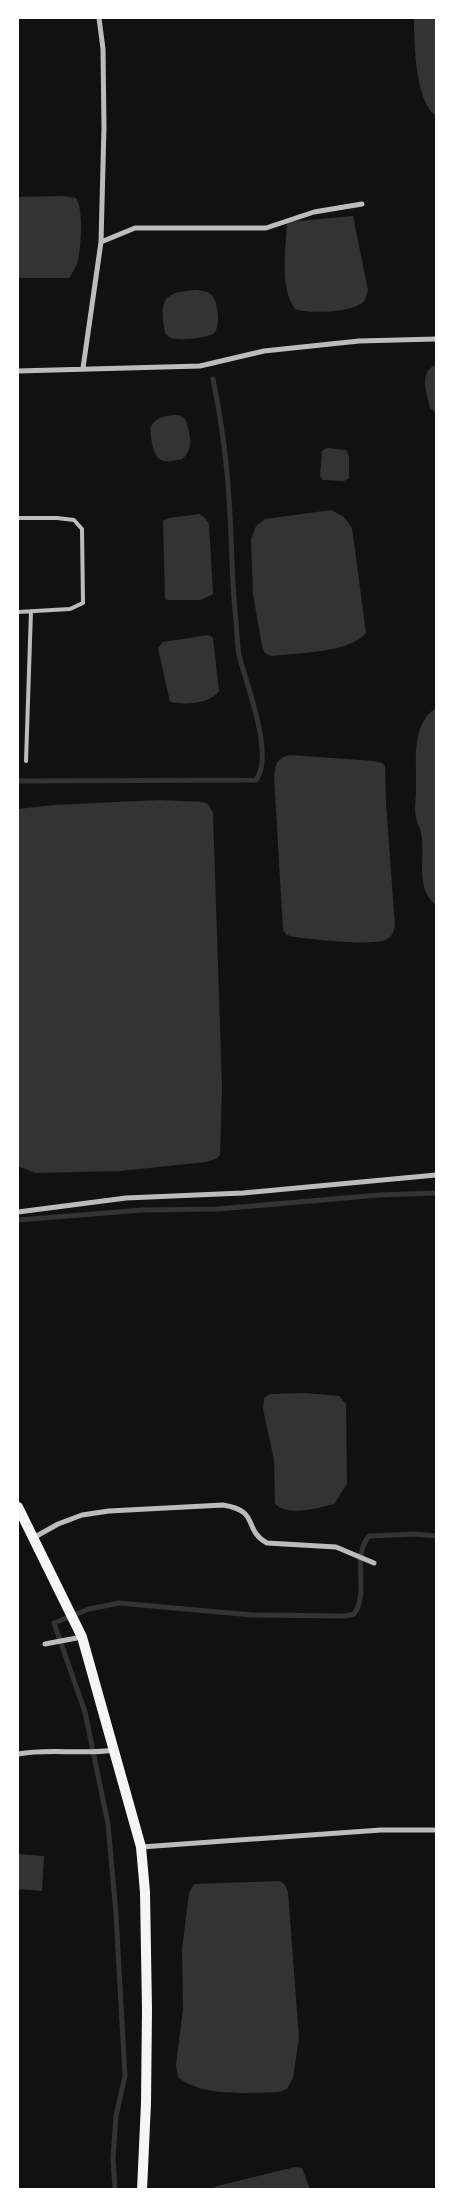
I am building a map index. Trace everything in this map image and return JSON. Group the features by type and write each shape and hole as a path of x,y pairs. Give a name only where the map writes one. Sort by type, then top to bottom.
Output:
{"main road":[{"path":"18,1507 80,1634 115,1750 141,1847 145,1892 147,2010 146,2103 142,2190"}],"street":[{"path":"83,368 101,242 104,127 103,49 99,18"},
{"path":"101,242 135,228 266,228 314,212 362,204"},
{"path":"18,370 200,366 264,351 359,341 436,339"},
{"path":"18,1212 126,1198 243,1193 436,1175"},
{"path":"33,1538 58,1524 82,1516 109,1511 223,1505 238,1507 245,1512 258,1538 267,1543 336,1547 374,1563"},
{"path":"45,1644 68,1639 80,1634"},
{"path":"18,1754 36,1751 56,1753 115,1750"},
{"path":"141,1847 381,1830 436,1830"}],"lane":[{"path":"18,518 74,520 82,529 83,603 70,609 18,612"},
{"path":"26,761 32,611"}],"shaded area":[{"path":"414,18 436,18 436,116 429,109 420,85 415,55"},
{"path":"62,196 76,198 79,204 81,240 75,268 69,278 18,278 18,197"},
{"path":"353,216 368,290 364,301 359,305 341,310 310,312 295,309 290,300 285,279 287,222"},
{"path":"197,290 205,291 214,298 218,314 216,330 211,335 200,338 171,338 165,333 163,321 166,299 177,293"},
{"path":"433,366 436,366 436,413 430,408 425,385 426,375"},
{"path":"179,415 185,419 190,435 189,450 182,459 163,461 156,455 150,431 154,422 158,419"},
{"path":"327,448 346,450 349,456 349,478 344,481 323,480 320,476 322,451"},
{"path":"331,510 344,517 352,528 366,633 348,645 336,648 308,653 271,656 265,653 262,646 253,594 251,539 256,526 265,519"},
{"path":"200,514 209,524 213,594 201,600 167,600 165,599 163,521 168,518"},
{"path":"209,635 213,638 219,691 210,699 203,701 170,702 158,648 163,642"},
{"path":"436,708 436,905 429,898 423,881 421,831 416,818 415,808 416,758 419,734 422,724"},
{"path":"290,755 374,761 385,766 395,926 392,935 387,939 369,942 327,941 294,937 287,935 283,930 274,777 279,760"},
{"path":"160,800 203,802 208,804 213,813 222,1088 220,1155 216,1159 206,1162 120,1171 35,1173 18,1166 18,809 54,805"},
{"path":"305,1393 339,1396 346,1404 347,1484 334,1504 296,1511 281,1508 275,1504 274,1460 263,1409 264,1398 270,1394"},
{"path":"18,1854 44,1856 42,1891 18,1889"},
{"path":"280,1881 285,1885 288,1892 299,2038 293,2078 287,2089 279,2092 212,2091 187,2083 178,2077 176,2065 183,2008 182,1949 189,1893 194,1884"},
{"path":"295,2167 302,2168 310,2189 212,2189 217,2186"}],"waterway":[{"path":"18,781 256,780 261,769 261,737 238,651 228,481 222,429 213,379"},
{"path":"18,1220 143,1210 218,1209 379,1195 436,1193"},
{"path":"115,2190 113,2158 116,2116 125,2076 116,1914 108,1824 85,1712 54,1623 89,1609 119,1603 252,1615 345,1616 354,1614 361,1595 361,1554 369,1536 415,1534 436,1536"}]}
